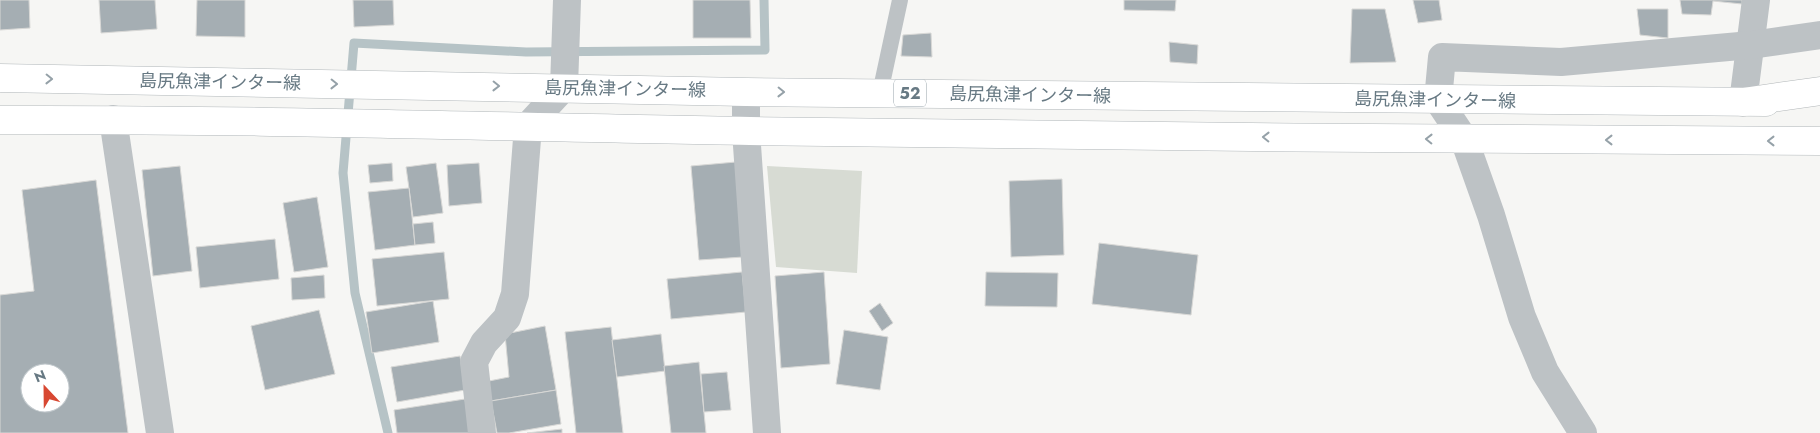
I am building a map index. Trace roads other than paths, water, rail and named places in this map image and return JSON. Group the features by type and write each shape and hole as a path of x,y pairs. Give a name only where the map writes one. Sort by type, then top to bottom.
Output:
{"main road":[{"name":"島尻魚津インター線","path":"0,78 746,92 1438,100 1820,102"},
{"path":"1743,102 1820,91"},
{"name":"52","path":"0,120 528,126 746,131 1820,141"}],"street":[{"path":"482,433 474,362 484,343 507,318 515,294 528,126 564,88 566,0"},
{"path":"1743,102 1756,0"},
{"path":"1583,433 1545,372 1522,317 1491,215 1464,139 1438,100 1442,57 1561,62 1750,45 1820,35"},
{"path":"746,92 746,131 767,433"},
{"path":"113,120 160,433"}],"lane":[{"path":"880,93 900,0"}],"waterway":[{"path":"388,433 355,293 343,173 354,43 526,52 765,50 764,0"}]}
